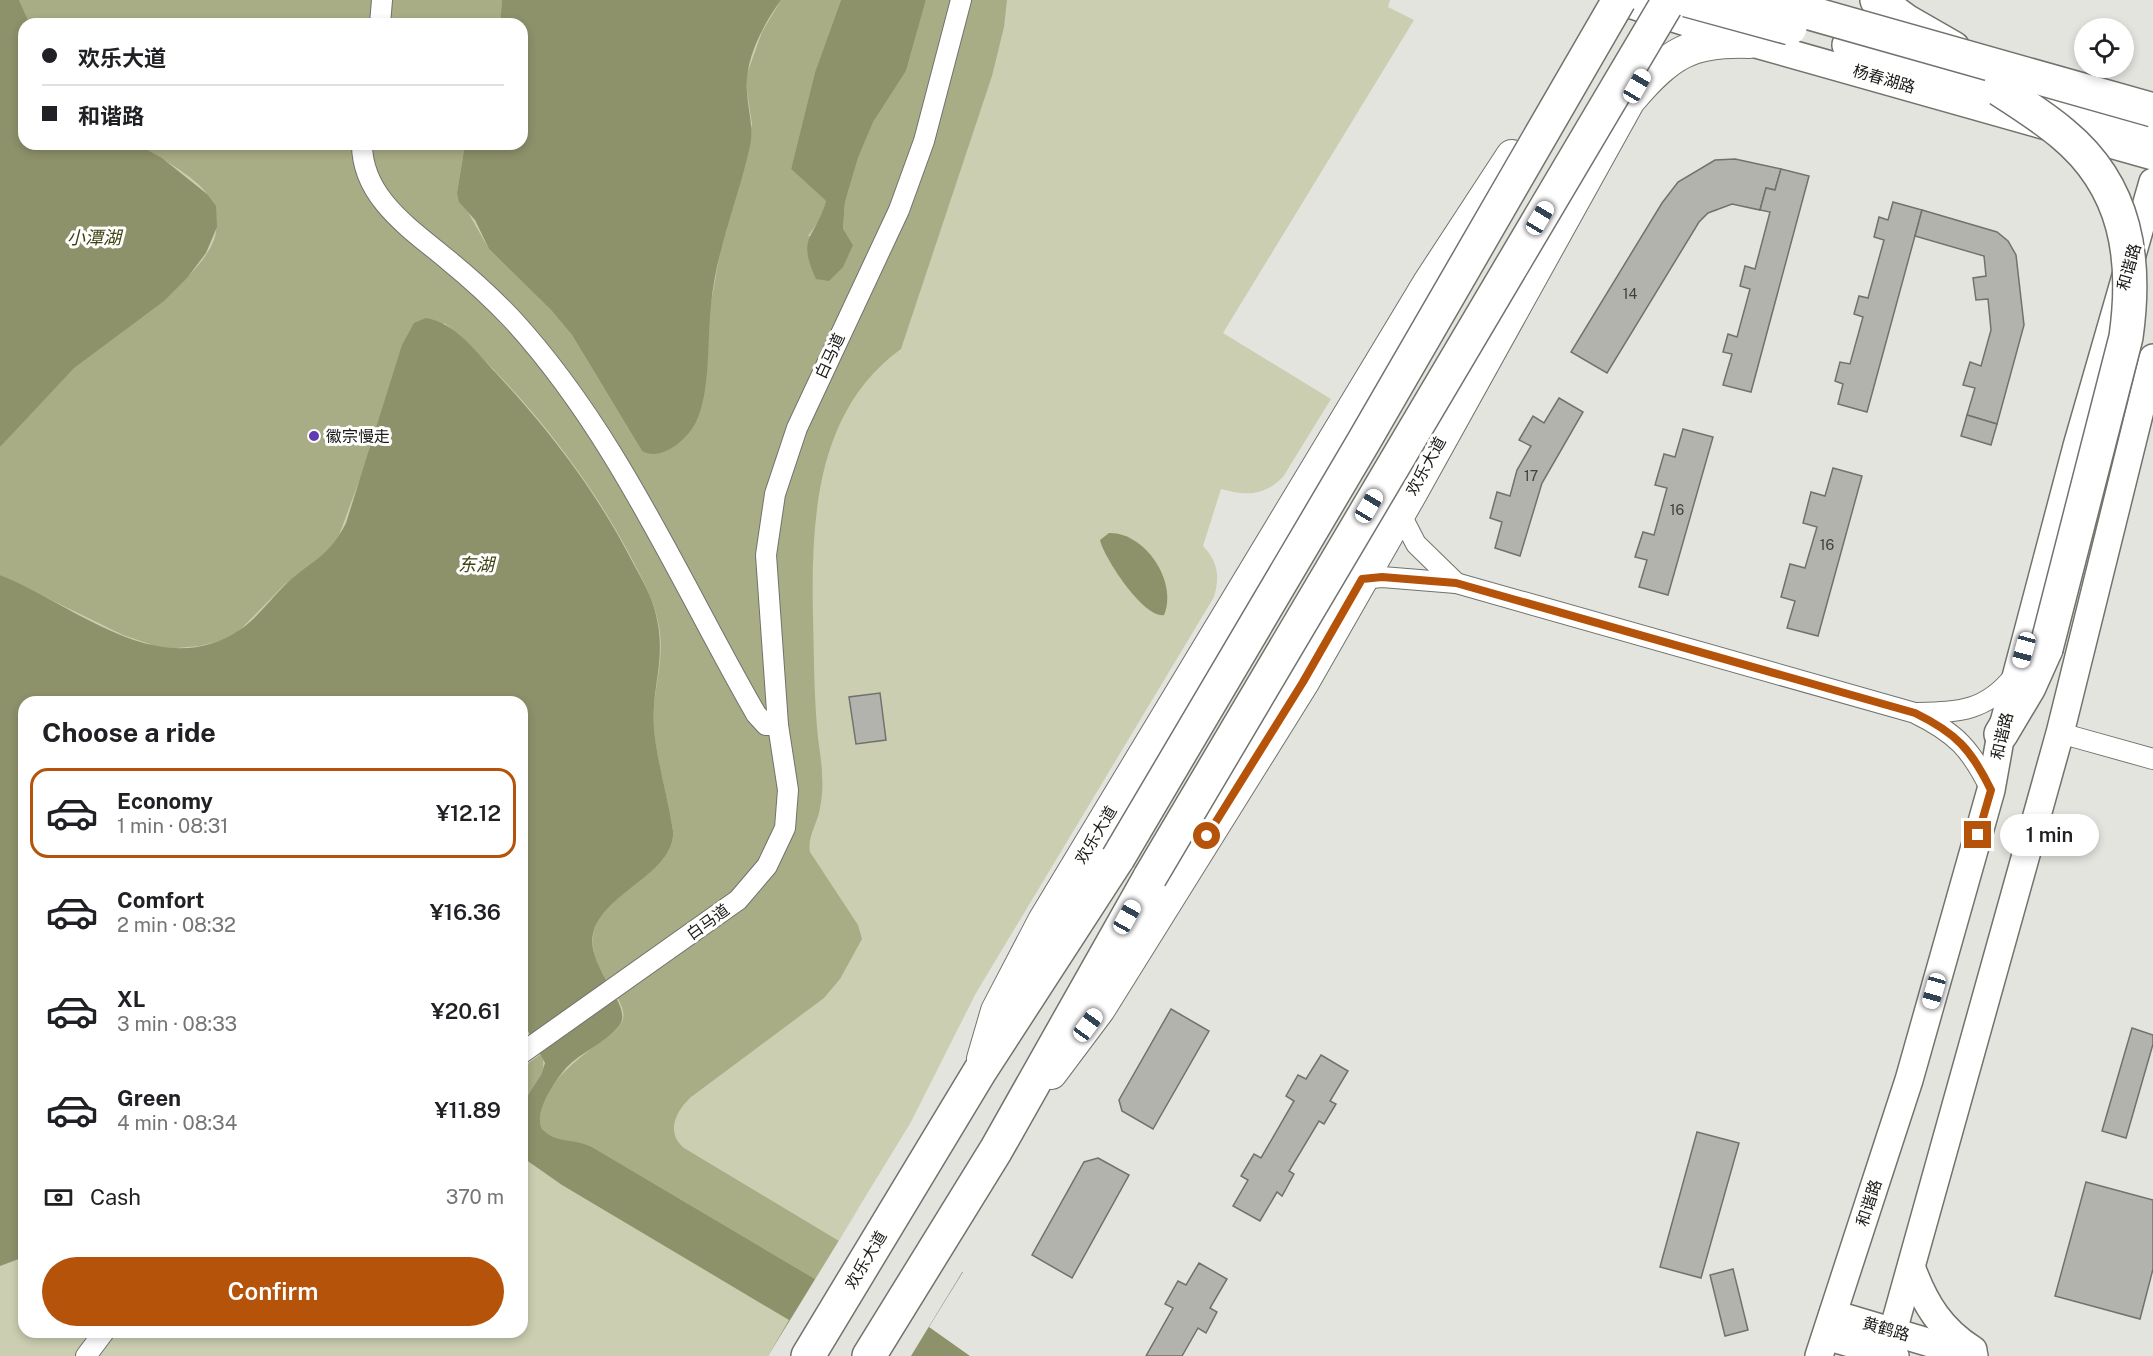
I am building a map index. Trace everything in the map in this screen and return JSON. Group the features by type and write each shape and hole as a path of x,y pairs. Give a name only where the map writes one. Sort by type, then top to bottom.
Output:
{"highway":[{"name":"欢乐大道","path":"808,1356 980,1071 1118,858 1364,441 1617,0"},
{"path":"1764,0 2153,110"},
{"path":"1877,0 1906,21 1970,58"},
{"name":"欢乐大道","path":"869,1356 996,1150 1150,877 1680,5"},
{"path":"1680,5 1999,89 2153,133"},
{"path":"1999,89 2063,134 2088,159 2118,209 2130,263 2130,310 2126,337 2046,649 2033,680 2001,734"}],"main road":[{"name":"杨春湖路","path":"1617,0 1680,5 1749,42 2153,156"},
{"name":"欢乐大道","path":"980,1071 997,1011 1050,911 1429,283 1617,0"},
{"path":"1747,0 1957,58 2153,99"},
{"path":"1833,0 1854,28"},
{"name":"欢乐大道","path":"1024,1099 1050,1074 1100,1009 1303,682 1400,513 1680,5"},
{"path":"1627,102 1653,73 1682,51 1721,41 1749,42"},
{"name":"和谐路","path":"1826,1335 1909,1080 1991,790 2001,734 2077,446 2153,182"},
{"path":"1890,1349 2060,733 2150,381 2153,357"},
{"path":"1911,1269 1934,1315 1952,1335 1982,1356"},
{"name":"黄鹤路","path":"1826,1335 1890,1349 1974,1356"}],"street":[{"path":"380,18 382,0"},
{"name":"白马道","path":"528,1049 738,900 767,866 785,828 788,790 778,725 766,555 775,494 797,428 899,210 924,141 961,0"},
{"path":"363,150 372,186 390,211 493,299 543,354 578,401 635,493 756,714 766,725 778,725"},
{"path":"1400,513 1416,544 1456,583"},
{"path":"1362,579 1382,577 1456,583 1915,713 1943,728 1965,746 1976,760 1991,790"},
{"path":"1915,713 1961,710 1980,705 1995,697 2018,672"},
{"path":"2060,733 2153,759"},
{"path":"86,1356 100,1338"}],"shaded area":[{"path":"0,0 1390,0 1388,7 1414,20 1223,333 1331,399 1283,477 1276,483 1254,493 1239,493 1221,489 1203,546 1215,564 1217,582 1214,597 976,993 911,1122 768,1356 0,1356"},
{"path":"19,0 502,0 500,18 27,18"},
{"path":"781,0 841,0 815,72 791,169 826,201 821,218 808,236 853,245 843,230 845,202 858,158 873,121 906,71 926,0 1007,0 1004,27 992,76 901,349 872,374 851,404 835,436 824,470 817,507 813,618 815,700 822,788 819,813 809,846 810,852 858,925 862,939 840,979 824,998 691,1097 677,1115 675,1122 675,1135 684,1148 839,1241 815,1279 592,1147 556,1139 544,1132 539,1125 540,1111 545,1099 560,1076 616,1030 622,1022 623,1013 620,1002 599,966 594,952 593,938 597,922 616,899 654,868 671,845 673,831 654,728 660,633 646,587 596,497 529,408 479,354 452,329 444,323 358,484 338,538 325,555 285,584 239,631 220,641 200,646 164,649 123,635 0,575 0,447 64,376 159,303 201,262 213,243 216,225 207,194 185,174 147,150 464,150 457,193 489,249 551,310 572,335 642,451 711,303 721,247 752,124 747,74 762,32"},
{"path":"541,1054 543,1067 541,1074 528,1096 528,1064"}],"water":[{"name":"小潭湖","path":"0,0 19,0 27,18 18,18 18,150 148,150 162,158 207,194 216,206 217,227 206,253 187,278 164,301 74,368 0,447"},
{"path":"502,0 781,0 756,43 749,68 747,92 751,139 722,245 714,285 706,380 701,409 696,422 686,436 673,447 657,454 642,451 572,335 551,310 489,249 475,220 459,202 457,193 464,150 528,150 528,18 500,18"},
{"path":"841,0 926,0 906,71 873,122 858,158 845,202 843,229 853,245 843,267 829,281 816,279 810,265 807,245 826,201 791,169 815,72"},
{"name":"东湖","path":"426,318 437,321 456,332 516,395 553,439 587,486 618,535 649,594 659,631 654,728 673,831 671,845 664,858 653,870 601,916 594,930 592,943 595,957 621,1007 622,1018 619,1026 613,1032 572,1062 556,1081 546,1097 540,1114 542,1129 553,1137 592,1147 815,1279 859,1208 963,1272 929,1327 970,1356 768,1356 789,1320 562,1185 528,1161 528,1096 541,1075 545,1063 528,1031 528,696 18,696 18,1259 0,1266 0,575 87,620 118,634 149,644 180,648 210,644 241,629 258,615 292,579 332,545 346,523 402,345 414,323"},
{"path":"1109,533 1122,535 1135,541 1155,561 1166,588 1167,602 1164,615 1156,614 1146,608 1117,573 1100,540"}],"pier":[{"path":"860,1206 964,1269 911,1356 768,1356"}],"building":[{"path":"1735,159 1781,169 1775,190 1766,188 1760,210 1732,204 1708,213 1699,222 1607,373 1571,352 1662,203 1678,182 1715,160"},
{"path":"1781,169 1809,176 1751,392 1723,385 1732,354 1723,352 1728,334 1737,337 1750,289 1740,286 1745,266 1755,269 1770,212 1760,210 1766,188 1775,190"},
{"path":"1893,202 1922,210 1867,412 1838,404 1843,384 1835,381 1840,362 1850,364 1863,317 1854,314 1859,296 1868,298 1884,240 1874,237 1879,217 1888,220"},
{"path":"1922,210 1997,232 2008,241 2016,255 2024,325 1997,424 1967,415 1975,388 1963,385 1970,362 1981,366 1991,330 1988,299 1976,300 1973,278 1986,276 1984,256 1915,236"},
{"path":"1559,398 1583,412 1542,483 1520,556 1495,548 1502,522 1490,518 1497,492 1510,496 1517,470 1531,446 1519,440 1533,416 1544,423"},
{"path":"1967,415 1997,424 1991,445 1961,436"},
{"path":"1683,429 1713,437 1668,595 1639,587 1647,560 1635,557 1643,532 1654,535 1667,488 1655,485 1664,454 1675,457"},
{"path":"1833,468 1862,476 1818,636 1787,628 1795,601 1781,597 1790,564 1805,568 1817,527 1803,523 1811,492 1825,496"},
{"path":"880,693 886,740 856,744 849,697"},
{"path":"1171,1009 1209,1031 1153,1129 1122,1111 1119,1100"},
{"path":"2132,1028 2153,1035 2153,1044 2126,1138 2102,1131"},
{"path":"1321,1055 1348,1071 1330,1101 1336,1104 1324,1124 1319,1121 1289,1171 1294,1174 1282,1196 1277,1192 1260,1221 1233,1206 1248,1180 1241,1176 1254,1154 1261,1158 1294,1101 1286,1096 1298,1075 1306,1079"},
{"path":"1697,1132 1739,1143 1701,1278 1660,1267"},
{"path":"1098,1158 1129,1175 1072,1278 1032,1255 1084,1162"},
{"path":"2086,1182 2153,1200 2153,1269 2140,1319 2055,1296"},
{"path":"1199,1263 1227,1279 1210,1308 1217,1312 1206,1333 1198,1328 1182,1356 1146,1356 1173,1308 1165,1304 1178,1281 1186,1285"},
{"path":"1733,1269 1748,1330 1725,1336 1710,1275"}],"place":[{"name":"徽宗慢走","path":"314,436"}],"route":[{"path":"1207,836 1303,682 1362,579 1382,577 1456,583 1915,713 1952,734 1976,760 1991,790 1978,835"}]}
